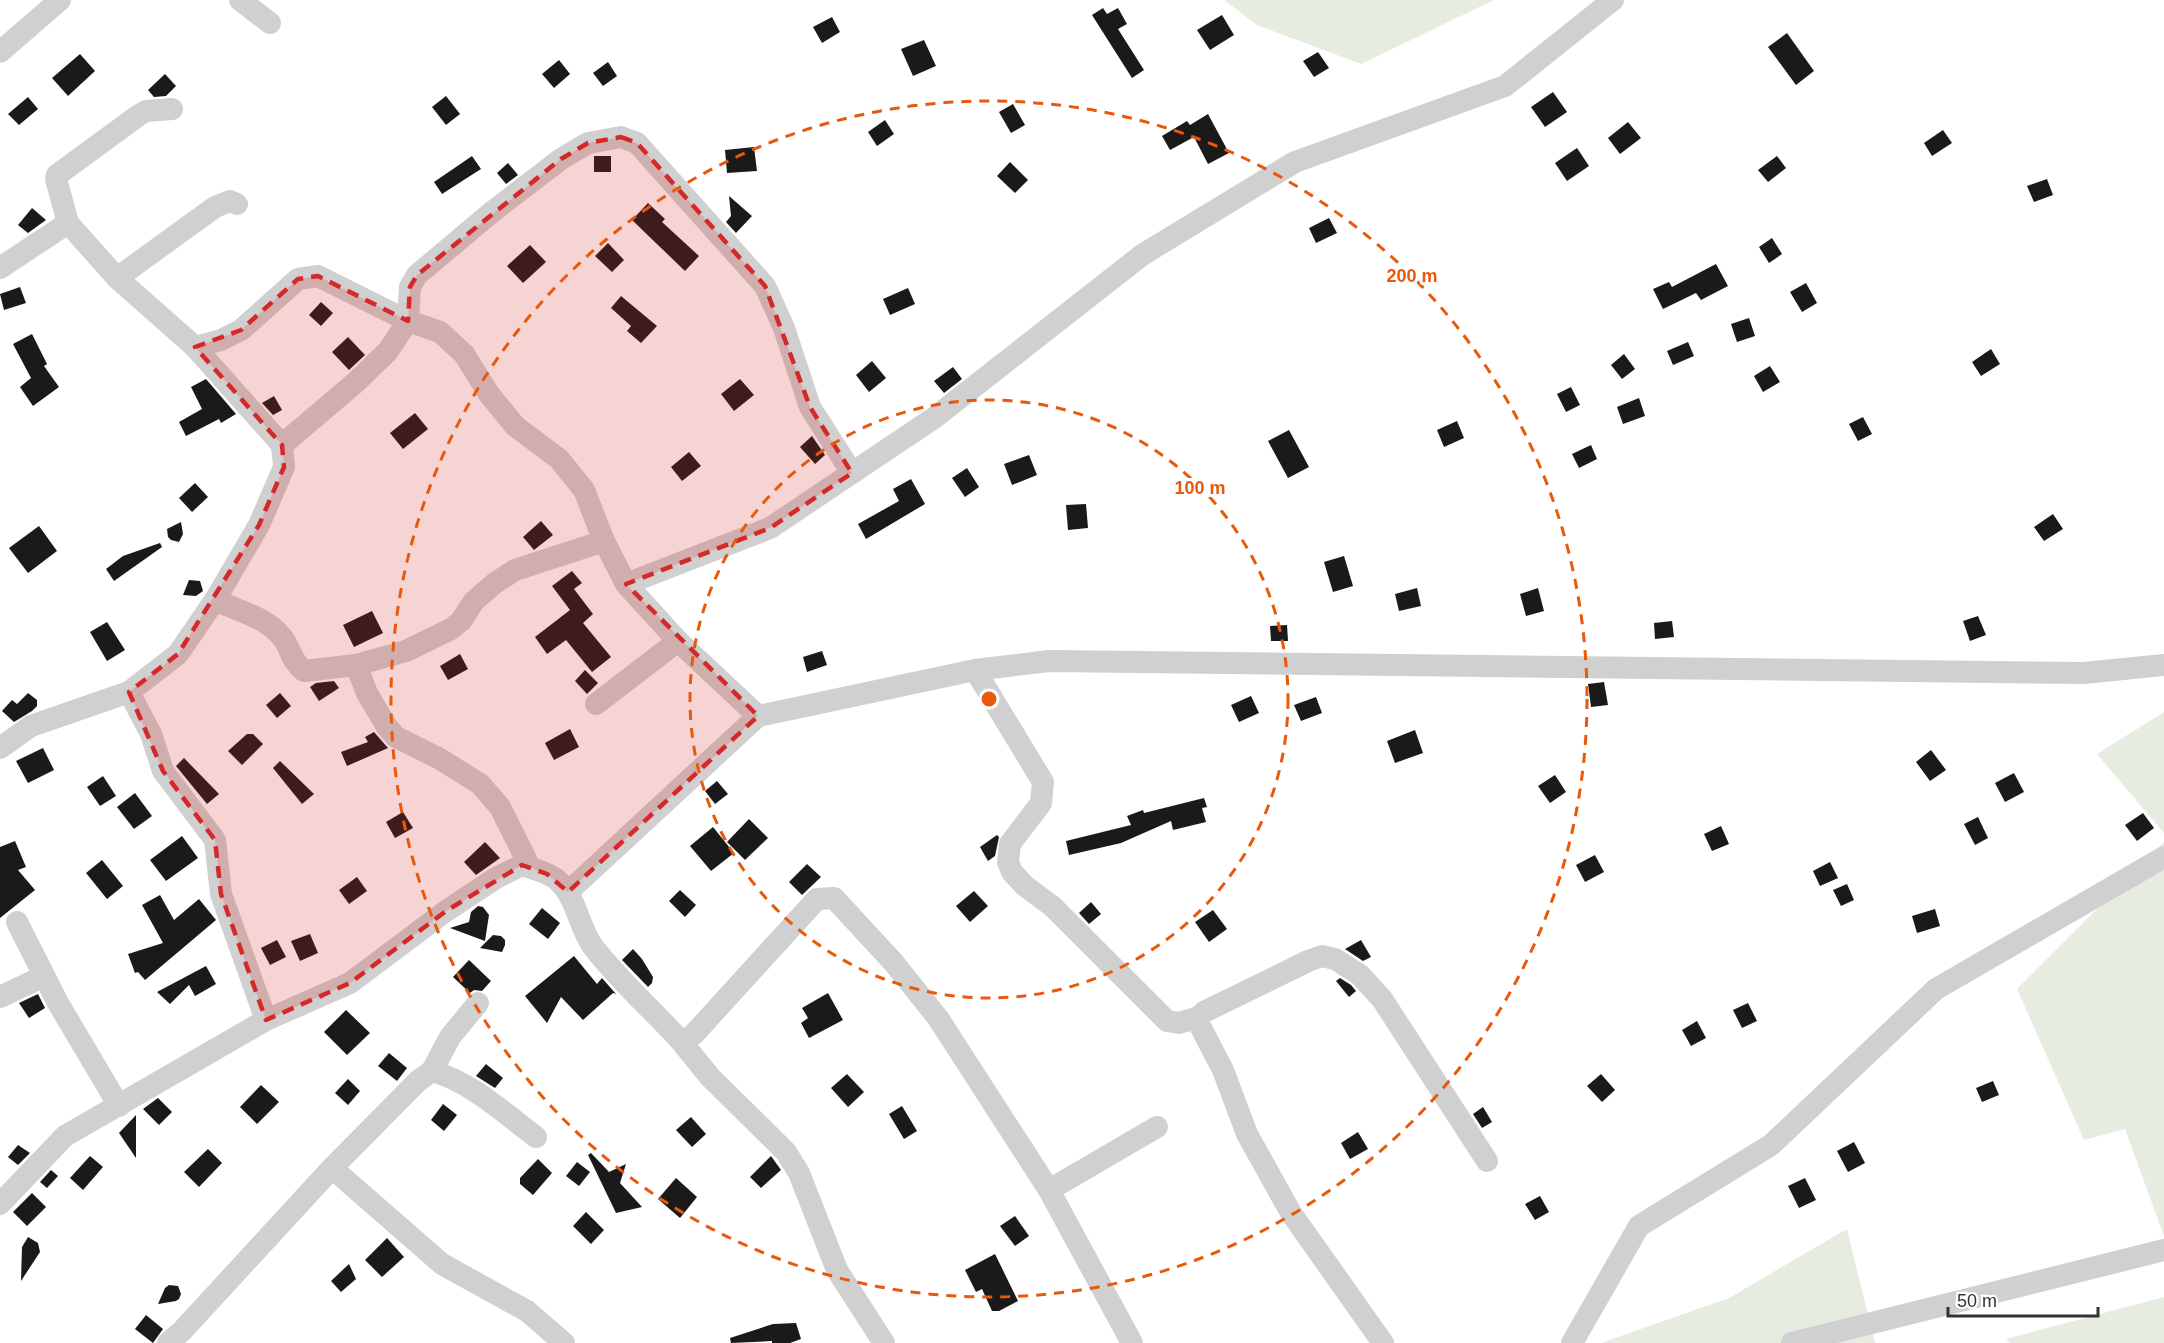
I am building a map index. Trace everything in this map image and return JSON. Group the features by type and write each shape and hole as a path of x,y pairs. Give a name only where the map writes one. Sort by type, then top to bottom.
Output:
{"street":[{"path":"0,52 60,0"},
{"path":"240,0 270,23"},
{"path":"626,584 770,528 934,418 1142,255 1295,162 1505,87 1613,0"},
{"path":"0,748 31,726 129,692 178,654 259,525 284,467 282,445 195,347 117,278 68,223 56,179 57,175 139,115 146,111 172,109"},
{"path":"282,445 356,382 388,351 408,321 410,288 417,275 561,159 588,143 621,137 637,143 765,286 784,328 810,407 852,473"},
{"path":"117,278 215,207 230,201 237,204"},
{"path":"0,268 68,223"},
{"path":"195,347 221,340 241,330 298,279 318,276 408,321 440,332 464,354 489,394 515,426 559,459 584,490 604,541 626,584 678,641 758,716"},
{"path":"214,600 275,629 284,638 295,664 303,671 356,665 406,651 451,629 460,621 474,601 515,570 604,541"},
{"path":"596,704 678,641"},
{"path":"568,892 758,716 975,670 1049,661 2084,673 2164,666"},
{"path":"0,1204 65,1136 266,1020 350,982 446,911 496,878 522,865 526,859 500,807 480,784 440,759 396,737 387,727 367,693 356,665"},
{"path":"975,670 1043,782 1041,802 1010,844 1008,862 1012,872 1025,885 1052,906 1167,1021 1179,1023 1199,1017 1204,1011 1308,961 1322,956 1335,959 1360,975 1382,999 1487,1161"},
{"path":"129,692 151,734 163,771 215,840 221,894 266,1020"},
{"path":"1572,1343 1639,1226 1771,1145 1936,989 2164,857"},
{"path":"522,865 557,880 568,892 582,929 594,947 680,1040 710,1077 786,1152 799,1173 837,1270 884,1343"},
{"path":"680,1040 688,1039 817,899 834,898 894,963 938,1018 1049,1190 1132,1343"},
{"path":"17,922 58,1003 119,1106"},
{"path":"0,997 45,976"},
{"path":"180,1339 332,1168 418,1081 432,1071 450,1037 478,1003"},
{"path":"1199,1017 1199,1024 1223,1070 1247,1134 1286,1203 1383,1343"},
{"path":"432,1071 446,1075 470,1089 536,1137"},
{"path":"1049,1190 1157,1127"},
{"path":"332,1168 442,1264 527,1311 564,1343"},
{"path":"1792,1343 2164,1250"}],"highlighted area":[{"path":"621,137 637,143 765,286 810,407 852,473 770,528 626,584 758,716 568,892 547,874 522,865 446,911 350,983 266,1020 221,894 215,840 163,771 129,692 178,654 259,525 284,467 282,445 195,347 241,330 298,279 318,276 408,321 410,287 417,275 561,159 588,143"}],"shaded area":[{"path":"1224,0 1494,0 1361,64 1257,25"},
{"path":"2164,712 2164,833 2097,754"},
{"path":"2164,842 2164,1236 2125,1129 2084,1140 2017,989"},
{"path":"1847,1229 1875,1343 1601,1343 1729,1298"},
{"path":"2164,1297 2164,1343 2010,1343 2006,1339"}],"building":[{"path":"1103,8 1107,14 1118,8 1127,24 1118,29 1144,70 1132,78 1092,15"},
{"path":"1222,15 1234,35 1210,50 1197,30"},
{"path":"832,17 840,32 822,43 813,27"},
{"path":"1787,33 1814,71 1796,85 1768,47"},
{"path":"924,40 936,66 913,76 901,49"},
{"path":"1318,52 1329,68 1314,77 1303,61"},
{"path":"80,54 95,71 68,96 52,78"},
{"path":"559,60 570,74 554,88 542,74"},
{"path":"608,62 617,76 603,86 593,73"},
{"path":"165,74 176,86 166,96 154,97 148,90"},
{"path":"1553,92 1567,112 1545,127 1531,107"},
{"path":"446,96 460,114 446,125 432,107"},
{"path":"28,97 38,109 19,125 8,114"},
{"path":"1013,104 1025,125 1011,133 999,112"},
{"path":"1208,114 1229,153 1208,164 1194,137 1170,150 1162,136 1187,121 1190,125"},
{"path":"885,120 894,134 877,146 868,132"},
{"path":"1628,122 1641,138 1620,154 1608,138"},
{"path":"1943,130 1952,143 1932,156 1924,143"},
{"path":"754,147 757,171 727,173 725,150"},
{"path":"1577,148 1589,166 1567,181 1555,163"},
{"path":"472,156 481,169 442,194 434,182"},
{"path":"594,156 611,156 611,172 594,172"},
{"path":"1777,156 1786,168 1768,182 1758,170"},
{"path":"1010,162 1028,180 1015,193 997,176"},
{"path":"508,163 518,175 506,184 497,173"},
{"path":"2047,179 2053,195 2034,202 2027,186"},
{"path":"729,196 752,216 736,233 726,222 731,216"},
{"path":"648,203 665,219 662,222 699,256 685,271 632,220"},
{"path":"32,208 46,220 28,233 18,225"},
{"path":"1329,218 1337,233 1316,243 1309,228"},
{"path":"1772,238 1782,254 1769,263 1759,247"},
{"path":"608,243 624,260 612,272 595,256"},
{"path":"530,245 546,262 523,283 507,266"},
{"path":"1716,264 1728,286 1701,300 1696,293 1663,309 1653,289 1669,282 1672,287"},
{"path":"1806,283 1817,303 1802,312 1790,292"},
{"path":"20,287 26,303 4,310 0,294"},
{"path":"908,288 915,304 890,315 883,299"},
{"path":"621,296 657,326 641,343 627,331 631,326 611,308"},
{"path":"321,302 333,313 321,326 309,315"},
{"path":"1749,318 1755,336 1737,342 1731,324"},
{"path":"32,334 47,364 44,366 59,387 33,406 20,387 31,378 13,344"},
{"path":"348,337 365,355 349,370 332,352"},
{"path":"1688,342 1694,356 1673,365 1667,351"},
{"path":"1991,349 2000,364 1981,376 1972,362"},
{"path":"1624,354 1635,369 1622,379 1611,365"},
{"path":"872,361 886,378 869,392 856,375"},
{"path":"1770,366 1780,382 1763,392 1754,376"},
{"path":"953,367 962,379 944,393 934,381"},
{"path":"206,379 236,414 221,423 219,419 186,436 179,422 202,409 191,387"},
{"path":"740,379 754,395 734,411 721,394"},
{"path":"1571,387 1580,405 1566,412 1557,394"},
{"path":"274,396 282,410 273,415 262,403"},
{"path":"1639,398 1645,416 1623,424 1617,407"},
{"path":"415,413 428,429 403,449 390,433"},
{"path":"1863,417 1872,434 1858,441 1849,424"},
{"path":"1457,421 1464,438 1444,447 1437,430"},
{"path":"1289,430 1309,467 1288,478 1268,441"},
{"path":"812,436 825,455 815,464 800,447"},
{"path":"1591,445 1597,459 1579,468 1572,454"},
{"path":"689,452 701,466 682,481 671,467"},
{"path":"1029,455 1037,475 1012,485 1004,464"},
{"path":"967,468 979,487 965,497 952,478"},
{"path":"911,479 925,504 866,539 858,524 899,501 893,489"},
{"path":"195,483 208,497 192,512 179,498"},
{"path":"1086,504 1088,528 1068,530 1066,505"},
{"path":"2053,514 2063,529 2044,541 2034,527"},
{"path":"541,521 553,535 534,550 523,537"},
{"path":"181,522 183,534 179,542 171,540 167,529"},
{"path":"39,526 57,551 28,573 9,548"},
{"path":"160,543 162,547 114,581 106,569 123,556"},
{"path":"1344,556 1353,586 1333,592 1324,562"},
{"path":"572,571 582,583 574,589 593,614 583,623 611,657 592,672 566,640 547,654 535,637 570,610 552,586"},
{"path":"189,580 200,581 203,591 196,596 183,595"},
{"path":"1417,588 1421,606 1399,611 1395,594"},
{"path":"1538,588 1544,611 1526,616 1520,594"},
{"path":"372,611 383,633 354,647 343,625"},
{"path":"1978,616 1986,635 1970,641 1963,621"},
{"path":"1672,621 1674,637 1655,639 1654,623"},
{"path":"107,622 125,650 107,661 90,632"},
{"path":"1287,625 1288,641 1271,641 1270,626"},
{"path":"822,651 827,665 807,672 803,657"},
{"path":"460,654 468,669 448,680 440,666"},
{"path":"585,670 598,683 587,694 575,681"},
{"path":"334,681 339,688 319,701 310,687 316,683"},
{"path":"1604,682 1608,705 1591,707 1588,684"},
{"path":"28,693 37,700 37,706 14,722 2,711 12,700 17,704"},
{"path":"280,693 291,706 277,718 266,705"},
{"path":"1251,696 1259,713 1239,722 1231,705"},
{"path":"1316,697 1322,713 1301,721 1294,705"},
{"path":"570,729 579,747 554,760 545,743"},
{"path":"1415,730 1423,753 1395,763 1387,741"},
{"path":"374,732 388,748 347,766 341,752 368,742 365,737"},
{"path":"247,734 253,734 263,744 242,765 228,751"},
{"path":"43,748 54,770 28,783 16,761"},
{"path":"1931,750 1946,770 1930,781 1916,762"},
{"path":"184,758 219,794 207,804 176,766"},
{"path":"280,761 314,794 302,804 273,768"},
{"path":"2014,773 2024,792 2005,802 1995,783"},
{"path":"1555,775 1566,792 1550,803 1538,786"},
{"path":"103,776 116,796 100,806 87,787"},
{"path":"717,781 728,794 715,804 705,791"},
{"path":"135,793 152,816 134,829 117,807"},
{"path":"1204,798 1207,807 1202,808 1206,822 1173,830 1171,821 1121,843 1069,855 1066,841 1131,825 1127,816 1143,810 1144,813"},
{"path":"403,812 413,828 395,838 386,822"},
{"path":"2143,813 2154,828 2137,841 2125,825"},
{"path":"1978,817 1988,838 1975,845 1964,824"},
{"path":"749,819 768,838 745,860 727,842"},
{"path":"1721,826 1729,844 1712,851 1704,834"},
{"path":"713,827 734,853 711,871 690,846"},
{"path":"997,835 999,837 995,856 988,861 980,847"},
{"path":"182,836 198,858 166,881 150,860"},
{"path":"15,841 26,867 18,870 35,890 0,918 0,847"},
{"path":"485,842 500,858 476,875 464,862"},
{"path":"1595,855 1604,872 1585,882 1576,865"},
{"path":"102,860 123,886 107,899 86,873"},
{"path":"1830,862 1838,878 1820,886 1813,871"},
{"path":"807,864 821,877 802,895 789,882"},
{"path":"357,877 367,891 349,904 339,890"},
{"path":"1847,884 1854,900 1841,906 1833,890"},
{"path":"680,890 696,905 685,917 669,901"},
{"path":"974,891 988,906 970,922 956,906"},
{"path":"160,895 174,920 199,899 216,920 145,980 138,972 135,973 128,954 163,943 142,905"},
{"path":"1091,902 1101,914 1089,924 1079,913"},
{"path":"478,906 483,907 489,915 485,941 450,928 469,922 471,912"},
{"path":"542,908 560,923 548,939 529,924"},
{"path":"1935,909 1940,926 1917,933 1912,916"},
{"path":"1213,910 1227,929 1209,942 1195,922"},
{"path":"310,934 318,953 300,961 291,941"},
{"path":"493,935 501,936 505,940 502,952 480,948"},
{"path":"277,940 286,957 270,965 261,948"},
{"path":"1361,940 1371,957 1363,961 1345,949"},
{"path":"633,949 653,977 648,987 622,960"},
{"path":"574,956 597,984 602,978 616,994 613,993 583,1020 561,997 547,1023 525,996"},
{"path":"469,960 491,981 482,991 474,990 470,993 453,977"},
{"path":"206,966 216,984 195,996 189,985 170,1004 157,992"},
{"path":"1340,978 1356,991 1349,997 1336,981"},
{"path":"828,993 843,1020 809,1038 801,1023 808,1018 802,1008"},
{"path":"38,994 45,1008 29,1018 19,1003"},
{"path":"1748,1003 1757,1021 1742,1028 1733,1010"},
{"path":"346,1010 370,1033 347,1055 324,1032"},
{"path":"1697,1021 1706,1038 1691,1046 1682,1030"},
{"path":"389,1053 407,1068 397,1081 378,1066"},
{"path":"486,1064 503,1078 495,1088 476,1076"},
{"path":"847,1074 864,1092 848,1107 831,1088"},
{"path":"1601,1074 1615,1090 1602,1102 1587,1086"},
{"path":"348,1079 360,1091 348,1105 335,1093"},
{"path":"1993,1081 1999,1095 1982,1102 1976,1088"},
{"path":"261,1085 279,1102 257,1124 240,1107"},
{"path":"158,1098 172,1112 159,1125 143,1109"},
{"path":"443,1104 457,1115 444,1131 431,1120"},
{"path":"902,1106 917,1131 904,1139 889,1114"},
{"path":"1483,1107 1492,1122 1482,1128 1473,1114"},
{"path":"136,1115 136,1158 119,1133"},
{"path":"691,1117 706,1134 692,1147 676,1130"},
{"path":"1358,1132 1368,1149 1350,1159 1341,1143"},
{"path":"1854,1142 1865,1163 1848,1172 1837,1151"},
{"path":"18,1145 30,1153 18,1165 8,1157"},
{"path":"208,1149 222,1163 199,1187 184,1172"},
{"path":"591,1153 609,1172 626,1164 620,1183 642,1207 616,1213 588,1155"},
{"path":"90,1156 103,1167 83,1190 70,1178"},
{"path":"771,1156 781,1170 761,1188 750,1177"},
{"path":"538,1159 552,1173 533,1195 520,1184 520,1178"},
{"path":"577,1162 590,1172 579,1186 566,1176"},
{"path":"51,1170 58,1176 47,1188 40,1182"},
{"path":"676,1178 697,1197 680,1218 658,1199"},
{"path":"1805,1178 1816,1200 1799,1208 1788,1186"},
{"path":"32,1193 46,1207 27,1226 13,1212"},
{"path":"1540,1196 1549,1212 1535,1220 1525,1204"},
{"path":"586,1212 604,1230 591,1244 573,1226"},
{"path":"1015,1216 1029,1236 1015,1246 1000,1226"},
{"path":"28,1237 38,1243 40,1252 21,1281 22,1247"},
{"path":"387,1238 404,1257 382,1277 365,1260"},
{"path":"995,1254 1018,1301 999,1311 992,1311 982,1289 976,1292 965,1270"},
{"path":"349,1264 356,1279 341,1292 331,1281"},
{"path":"169,1285 178,1286 181,1294 179,1299 158,1304 165,1288"},
{"path":"146,1315 163,1329 153,1343 135,1329"},
{"path":"796,1323 801,1339 790,1343 772,1343 772,1341 731,1343 730,1338 773,1324"}]}
